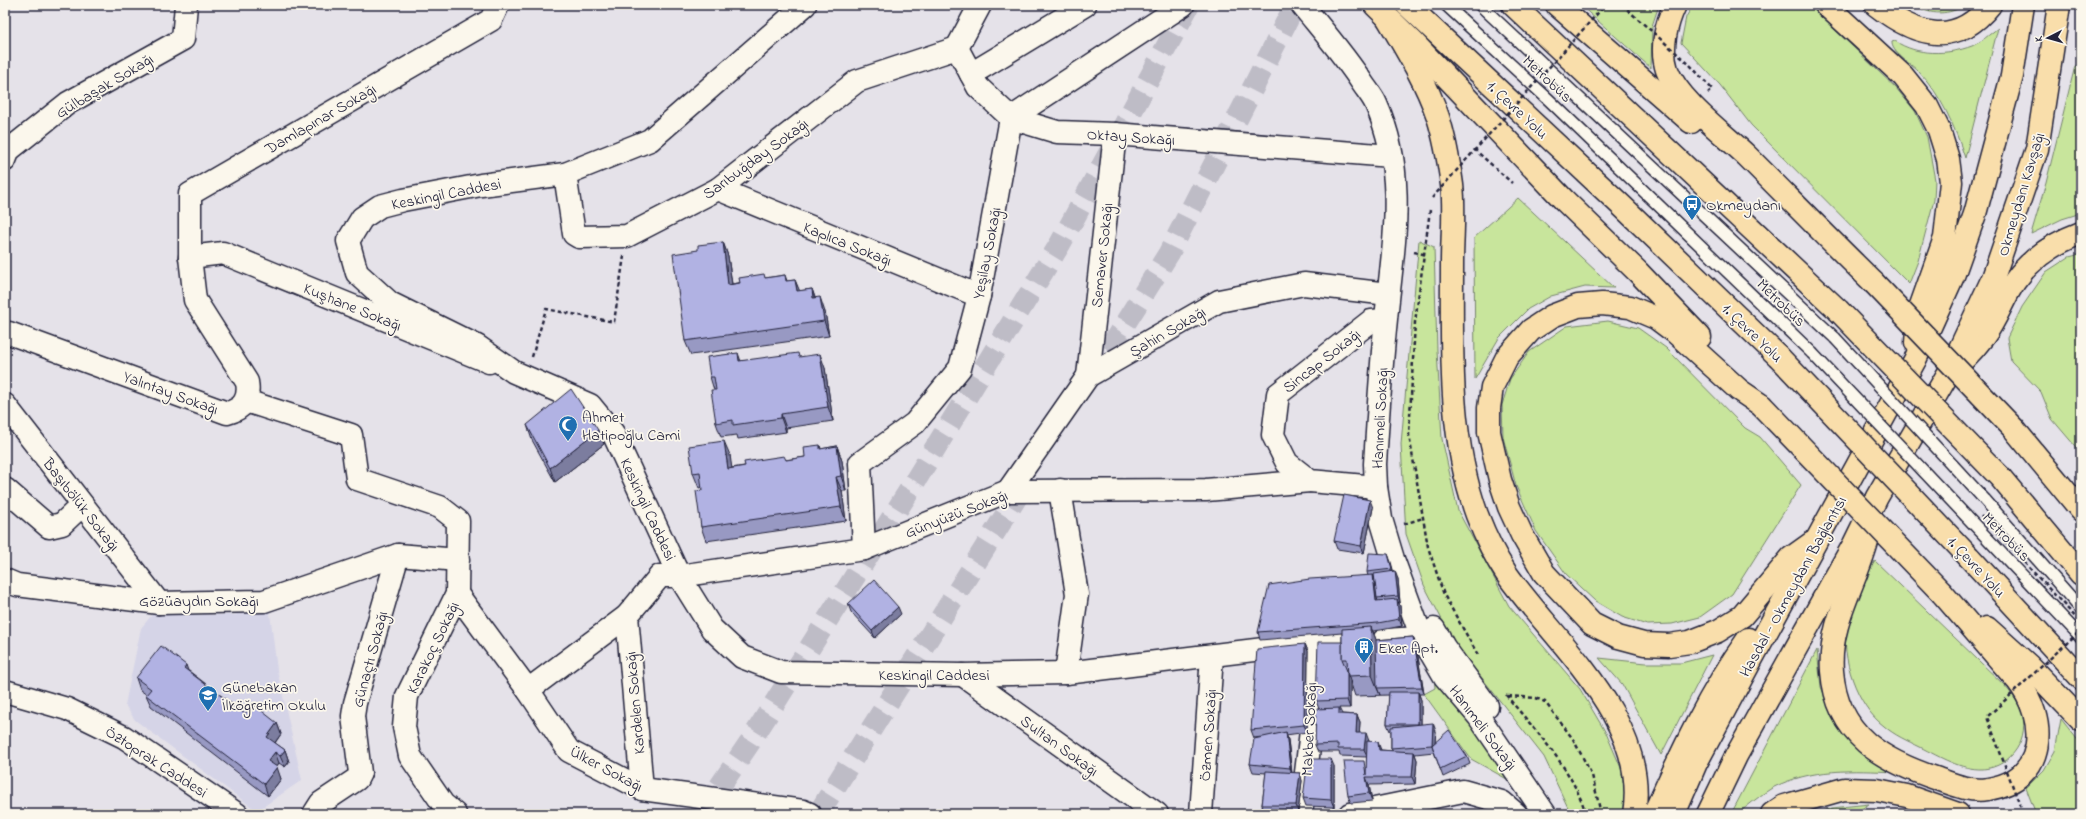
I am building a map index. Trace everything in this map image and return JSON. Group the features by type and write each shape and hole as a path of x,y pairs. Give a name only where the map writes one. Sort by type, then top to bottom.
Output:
{"highway":[{"name":"1. Çevre Yolu","path":"1407,5 1623,207 1778,356 2081,678"},
{"path":"1513,5 1838,310 2000,477 2081,574"},
{"path":"1557,5 1770,190 1809,220"},
{"path":"1675,5 1667,22 1665,48 1666,68 1673,83 1683,96 1747,156 1809,220 1874,283 2014,429 2081,510"},
{"path":"1826,5 1903,76 1927,106 1939,130 1948,159 1951,182 1949,212 1945,238 1918,314 1915,360"},
{"path":"1876,5 1909,27 1936,33 1951,32 1967,26 1990,5"},
{"path":"1915,360 1953,276 1975,214 2012,76 2023,5"},
{"name":"Okmeydanı Kavşağı","path":"1948,374 1993,278 2037,149 2059,5"},
{"path":"1381,11 1415,44 1564,200 1638,272 1740,380 1761,405 1942,593 2027,692 2034,706 2038,727 2038,746 2025,772 2016,779 2002,786 1987,790 1972,790 1896,763 1876,752 1859,737 1845,718 1836,694 1832,671 1833,641 1840,616 1865,551 1877,497"},
{"path":"1381,11 1404,46 1426,89 1438,118 1446,153 1452,188 1452,338 1455,410 1463,466 1478,517 1505,571 1602,695 1621,729 1633,762 1636,788 1634,814"},
{"path":"1948,374 1985,335 2014,282 2026,268 2041,253 2060,241 2081,233"},
{"path":"1761,405 1739,390 1676,332 1656,318 1630,307 1602,304 1578,306 1552,316 1531,330 1507,357 1492,387 1489,408 1491,447 1509,507 1522,535 1544,573 1592,624 1618,637 1644,644 1669,645 1690,642 1718,631 1742,616 1791,558 1817,540"},
{"name":"Hasdal - Okmeydanı Bağlantısı","path":"1674,814 1696,763 1915,360"},
{"name":"Hasdal - Okmeydanı Bağlantısı","path":"1708,814 1736,756 1854,544 1877,497 1948,374"},
{"path":"2014,429 2048,458 2081,490"},
{"path":"1942,593 1989,629 2028,665 2081,720"},
{"path":"1654,814 1686,742 1738,653 1756,628 1783,602"},
{"path":"1772,814 1784,806 1844,788 1876,790 1907,796 1958,814"}],"street":[{"name":"Gülbaşak Sokağı","path":"5,160 9,150 68,103 183,39 186,5"},
{"name":"Damlapınar Sokağı","path":"190,257 190,194 491,20 498,5"},
{"name":"Keskingil Caddesi","path":"805,5 650,140 565,174 481,185 380,206 362,218 348,241 357,273 390,303 477,346 520,374 590,405 613,433 679,576 712,629 742,657 781,672 964,676 1066,673 1312,643 1430,638"},
{"path":"957,48 980,5"},
{"path":"971,74 1085,5"},
{"path":"1011,118 1183,5"},
{"name":"Hanımeli Sokağı","path":"1302,5 1351,65 1375,102 1407,177 1407,250 1393,321 1375,464 1397,527 1430,638 1542,790 1554,814"},
{"name":"Hanımeli Sokağı","path":"1320,5 1369,68 1386,96 1397,155 1396,222 1388,294 1393,321"},
{"name":"Oktay Sokağı","path":"957,48 978,87 1011,118 1057,132 1115,134 1397,155"},
{"name":"Sarıbuğday Sokağı","path":"627,236 718,189 856,81 957,48"},
{"name":"Yeşilay Sokağı","path":"864,549 860,462 914,423 960,368 979,296 1011,118"},
{"name":"Semaver Sokağı","path":"1088,376 1115,134"},
{"path":"565,174 574,234 579,237 627,236"},
{"name":"Kaplıca Sokağı","path":"718,189 979,296"},
{"name":"Kuşhane Sokağı","path":"190,257 223,253 520,374"},
{"path":"190,257 195,300 247,382 249,393 246,401"},
{"name":"Şahin Sokağı","path":"1008,491 1088,376 1219,301 1304,284 1388,294"},
{"name":"Sincap Sokağı","path":"1310,481 1287,463 1273,436 1278,394 1371,321 1393,321"},
{"name":"Yalıntay Sokağı","path":"6,330 227,413 237,411 246,401"},
{"name":"Karakoç Sokağı","path":"246,401 351,435 357,479 440,507 458,521 457,594 407,696 404,727 410,756 443,804 454,814"},
{"name":"Başıbölük Sokağı","path":"5,405 159,603"},
{"path":"1310,481 1383,487"},
{"name":"Günyüzü Sokağı","path":"627,616 660,576 679,576 864,549 1008,491 1206,490 1310,481"},
{"name":"Hanımeli Sokağı","path":"1383,487 1381,519 1393,559 1430,638 1445,677 1479,717 1545,814"},
{"path":"5,489 49,527 62,524 82,505"},
{"path":"1060,490 1077,594 1066,673"},
{"name":"Gözüaydın Sokağı","path":"5,580 17,585 159,603 264,601 398,555 458,560"},
{"name":"Günaçtı Sokağı","path":"314,814 321,803 357,779 360,773 353,716 355,703 398,555"},
{"name":"Ülker Sokağı","path":"457,594 528,690 569,751 642,789 803,811 810,814"},
{"path":"528,690 627,616"},
{"name":"Kardelen Sokağı","path":"627,616 642,789"},
{"name":"Makber Sokağı","path":"1302,814 1311,731 1312,643"},
{"name":"Özmen Sokağı","path":"1201,814 1212,656"},
{"name":"Sultan Sokağı","path":"964,676 1158,814"},
{"name":"Öztoprak Caddesi","path":"5,690 67,709 124,737 237,814"},
{"path":"1350,814 1463,791 1502,802 1516,814"}],"lane":[{"name":"Metrobüs","path":"1446,5 1548,100 1812,353 2081,637"},
{"name":"Metrobüs","path":"1480,5 1835,338 1985,500 2081,609"}],"path":[{"path":"1480,657 1444,595 1428,547 1409,435 1415,322 1432,198 1474,149 1605,5"},
{"path":"1622,5 1690,65 1712,89"},
{"path":"1474,149 1512,183"},
{"path":"520,374 546,310 614,322 627,236"},
{"path":"1397,527 1423,518"},
{"path":"2023,814 1987,717 2081,630"},
{"path":"1502,689 1548,745 1574,785 1586,814"},
{"path":"1507,696 1536,698 1545,702 1573,739 1592,775 1601,814"}],"shaded area":[{"name":"Günebakan İlköğretim Okulu","path":"269,605 277,670 302,780 257,811 135,720 125,705 141,628 152,615 234,615"}],"green space":[{"path":"1580,5 1659,5 1652,26 1651,68"},
{"path":"1693,5 1809,5 1896,88 1915,111 1927,137 1935,180 1934,200 1918,261 1909,284 1751,125 1720,85 1681,43 1686,17"},
{"path":"1914,5 1965,5 1953,11 1940,13 1920,9"},
{"path":"1998,28 1965,158 1952,123 1934,90 1918,71 1898,54 1892,42 1895,41 1904,46 1923,52 1953,51 1972,46"},
{"path":"2081,64 2081,213 2062,219 2031,234 2046,183 2075,66"},
{"path":"1518,198 1614,288 1585,287 1551,296 1528,309 1499,338 1475,379 1474,238"},
{"path":"1419,240 1434,247 1437,350 1442,439 1458,511 1509,606 1580,689 1606,733 1621,768 1626,798 1623,814 1571,814 1544,757 1453,641 1424,585 1406,534 1401,444"},
{"path":"2081,254 2081,453 2052,419 2041,392 2011,361 2007,338 2022,307 2046,272 2069,257"},
{"path":"1608,321 1638,328 1666,348 1745,428 1760,437 1801,485 1732,594 1700,617 1672,624 1647,625 1622,617 1595,601 1566,574 1536,531 1516,486 1503,437 1502,405 1510,379 1529,352 1567,326"},
{"path":"1875,561 2004,685 2016,700 2021,710 2023,720 2021,740 2017,749 2003,763 1993,767 1975,769 1943,759 1892,732 1874,717 1866,706 1853,680 1846,651 1845,638 1849,616 1855,600"},
{"path":"1817,650 1821,687 1834,718 1896,772 1848,771 1802,777 1787,781 1772,788 1737,814 1731,814"},
{"path":"1712,655 1661,755 1622,684 1599,658 1646,663 1681,663"},
{"path":"1434,675 1498,756 1514,783 1471,759 1424,694 1435,688"},
{"path":"2061,719 2081,744 2081,814 2036,814 2026,788 2044,770 2055,751"},
{"path":"1869,804 1854,814 1816,814 1832,808"}],"building":[{"path":"723,242 728,285 740,283 739,278 764,274 765,278 785,275 786,281 795,280 797,291 812,289 813,298 820,297 824,321 685,341 673,254 698,250 698,245"},
{"path":"738,353 739,361 798,353 799,357 820,354 828,407 781,414 781,418 733,425 733,420 716,423 711,390 716,390 714,377 710,377 707,357"},
{"name":"Ahmet Hatipoğlu Cami","path":"571,389 598,430 550,468 527,425"},
{"path":"724,441 728,469 745,466 744,462 784,456 786,460 805,457 804,447 820,445 820,449 837,446 841,476 836,477 841,507 701,527 696,491 702,490 700,472 693,473 689,446"},
{"path":"1344,495 1370,500 1361,546 1334,541"},
{"path":"1369,553 1388,554 1392,569 1367,572"},
{"path":"1395,571 1398,596 1377,598 1374,574"},
{"path":"1373,575 1376,601 1397,599 1399,619 1378,623 1258,632 1269,585 1310,579"},
{"path":"874,580 898,607 872,631 848,604"},
{"path":"1371,627 1372,675 1348,676 1347,659 1342,659 1342,629"},
{"path":"1413,637 1422,687 1377,688 1376,640"},
{"path":"1318,642 1342,642 1342,659 1347,671 1347,700 1316,701"},
{"path":"1305,644 1304,725 1251,730 1257,649"},
{"path":"161,646 186,665 184,668 245,714 253,704 277,723 267,737 285,750 280,756 275,752 268,761 277,767 264,784 146,695 151,689 136,678"},
{"path":"1389,692 1418,692 1418,724 1387,724"},
{"path":"1339,708 1339,714 1357,715 1356,733 1366,733 1364,749 1338,749 1338,744 1315,745 1316,709"},
{"path":"1433,723 1432,745 1391,748 1391,727"},
{"path":"1449,730 1467,756 1440,769 1432,745"},
{"path":"1286,732 1290,768 1250,764 1254,739"},
{"path":"1367,741 1378,742 1379,750 1414,752 1412,777 1366,777 1369,793 1348,796 1344,761 1364,761 1366,775"},
{"path":"1308,759 1331,759 1331,800 1303,798"},
{"path":"1266,771 1300,773 1296,805 1262,805"}],"tunnel":[{"path":"701,814 750,742 909,491 1060,244 1189,5"},
{"path":"1091,378 1169,253 1295,5"},
{"path":"818,814 1030,476"}],"place":[{"name":"Okmeydanı","path":"1692,221"},
{"name":"Ahmet Hatipoğlu Cami","path":"568,442"},
{"name":"Eker Apt.","path":"1364,664"},
{"name":"Günebakan İlköğretim Okulu","path":"208,712"}]}
